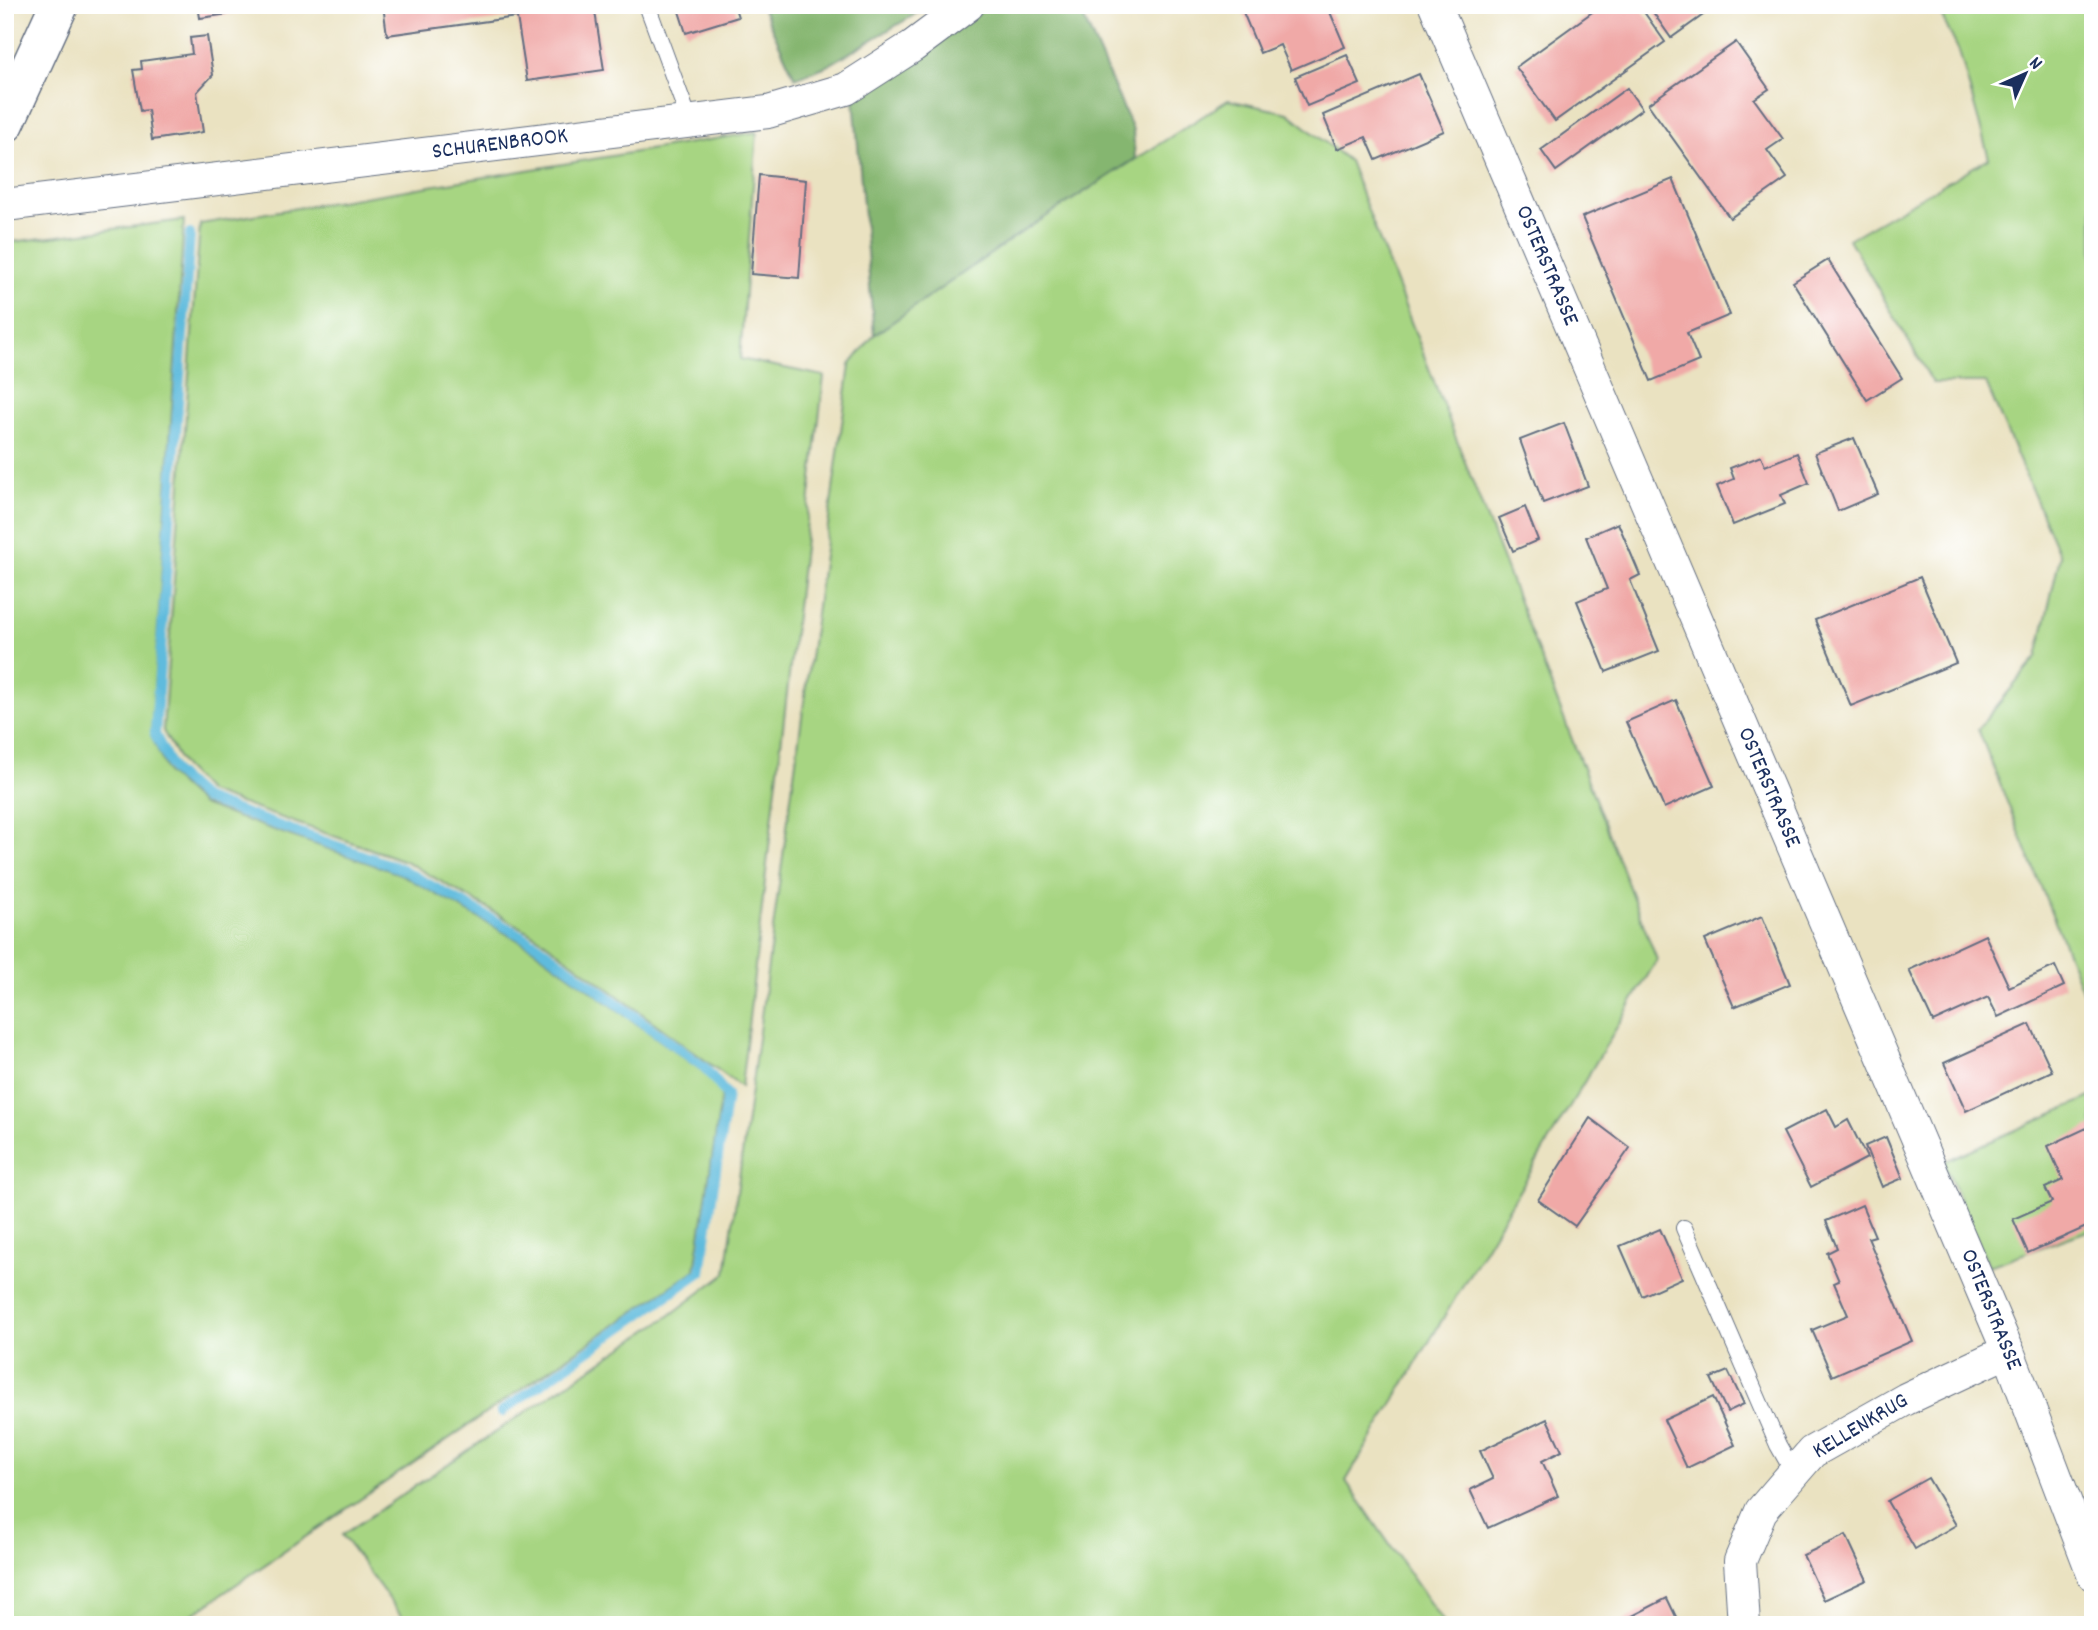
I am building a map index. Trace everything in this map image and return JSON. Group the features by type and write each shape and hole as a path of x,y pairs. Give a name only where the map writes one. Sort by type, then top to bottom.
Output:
{"street":[{"path":"5,123 59,5"},
{"name":"SCHURENBROOK","path":"5,205 768,112 846,89 913,46 968,5"},
{"name":"OSTERSTRASSE","path":"1435,5 2008,1351 2093,1574"},
{"name":"KELLENKRUG","path":"1744,1625 1740,1560 1761,1511 1812,1452 1906,1399 2008,1351"}],"lane":[{"path":"647,5 690,122"},
{"path":"1684,1228 1778,1445 1794,1473"}],"green space":[{"path":"761,5 931,5 827,66 795,78"},
{"path":"990,5 1078,5 1133,130 1135,159 1019,234 874,335 854,98"},
{"path":"1936,5 2093,5 2093,1017 1978,729 2037,657 2060,556 1986,383 1933,383 1849,239 1989,158 1959,51"},
{"path":"1228,100 1288,113 1349,161 1657,960 1346,1481 1445,1625 408,1625 342,1535 669,1316 726,1273 850,365 874,335 1019,234"},
{"path":"757,132 740,359 824,376 741,1087 541,939 405,861 208,792 183,766 163,731 200,224"},
{"path":"184,220 151,735 168,774 202,805 400,874 532,948 702,1071 722,1092 695,1270 177,1625 5,1625 5,243"},
{"path":"2093,1096 2093,1229 1989,1266 1943,1162"}],"building":[{"path":"198,5 278,5 278,7 200,18"},
{"path":"383,5 594,5 604,70 527,81 517,17 387,35"},
{"path":"677,5 734,5 738,17 686,33"},
{"path":"1240,5 1327,5 1345,47 1291,70 1280,45 1260,53"},
{"path":"1602,5 1639,5 1665,42 1555,121 1516,67"},
{"path":"1648,5 1717,5 1671,38"},
{"path":"207,36 213,75 197,92 203,132 152,140 148,110 140,111 133,70 142,69 141,61 192,54 190,38"},
{"path":"1736,42 1769,89 1754,99 1783,139 1767,150 1787,178 1730,218 1648,104"},
{"path":"1347,55 1360,84 1307,106 1295,77"},
{"path":"1419,74 1444,131 1376,160 1366,137 1337,149 1323,115"},
{"path":"1627,88 1642,109 1556,171 1541,150"},
{"path":"759,175 806,180 799,278 751,274"},
{"path":"1673,179 1730,315 1687,333 1699,361 1651,381 1582,217"},
{"path":"1828,260 1902,378 1867,400 1793,282"},
{"path":"1564,423 1588,486 1543,503 1520,440"},
{"path":"1854,438 1878,494 1838,511 1815,453"},
{"path":"1797,453 1809,483 1781,495 1785,504 1733,525 1717,486 1734,479 1730,468 1761,456 1765,466"},
{"path":"1525,507 1538,540 1513,551 1499,518"},
{"path":"1618,523 1640,575 1630,580 1659,651 1606,672 1577,601 1607,589 1586,537"},
{"path":"1920,577 1956,663 1851,706 1815,620"},
{"path":"1676,700 1714,786 1664,808 1626,722"},
{"path":"1762,916 1790,984 1734,1007 1705,940"},
{"path":"1985,935 2009,987 2055,966 2064,986 1998,1017 1988,997 1933,1022 1909,970"},
{"path":"2030,1024 2052,1071 1966,1111 1944,1063"},
{"path":"1827,1109 1836,1127 1848,1120 1867,1158 1811,1187 1783,1132"},
{"path":"1590,1118 1630,1148 1575,1226 1538,1200"},
{"path":"2093,1125 2093,1224 2028,1253 2013,1219 2052,1202 2045,1188 2063,1180 2048,1146"},
{"path":"1886,1137 1903,1178 1882,1187 1865,1146"},
{"path":"1862,1205 1875,1236 1868,1238 1912,1341 1832,1376 1812,1330 1848,1315 1834,1283 1839,1281 1827,1253 1837,1248 1826,1221"},
{"path":"1660,1229 1682,1278 1642,1296 1620,1246"},
{"path":"1728,1371 1744,1404 1727,1412 1711,1378"},
{"path":"1713,1397 1735,1445 1687,1468 1664,1420"},
{"path":"1547,1419 1562,1451 1542,1461 1558,1496 1488,1528 1470,1490 1493,1479 1480,1451"},
{"path":"1928,1478 1956,1525 1915,1549 1887,1501"},
{"path":"1846,1535 1867,1580 1824,1600 1803,1555"},
{"path":"1667,1598 1680,1625 1615,1625"}],"waterway":[{"path":"190,234 155,734 174,772 204,799 402,869 536,944 705,1068 727,1095 701,1272 501,1412"}]}
